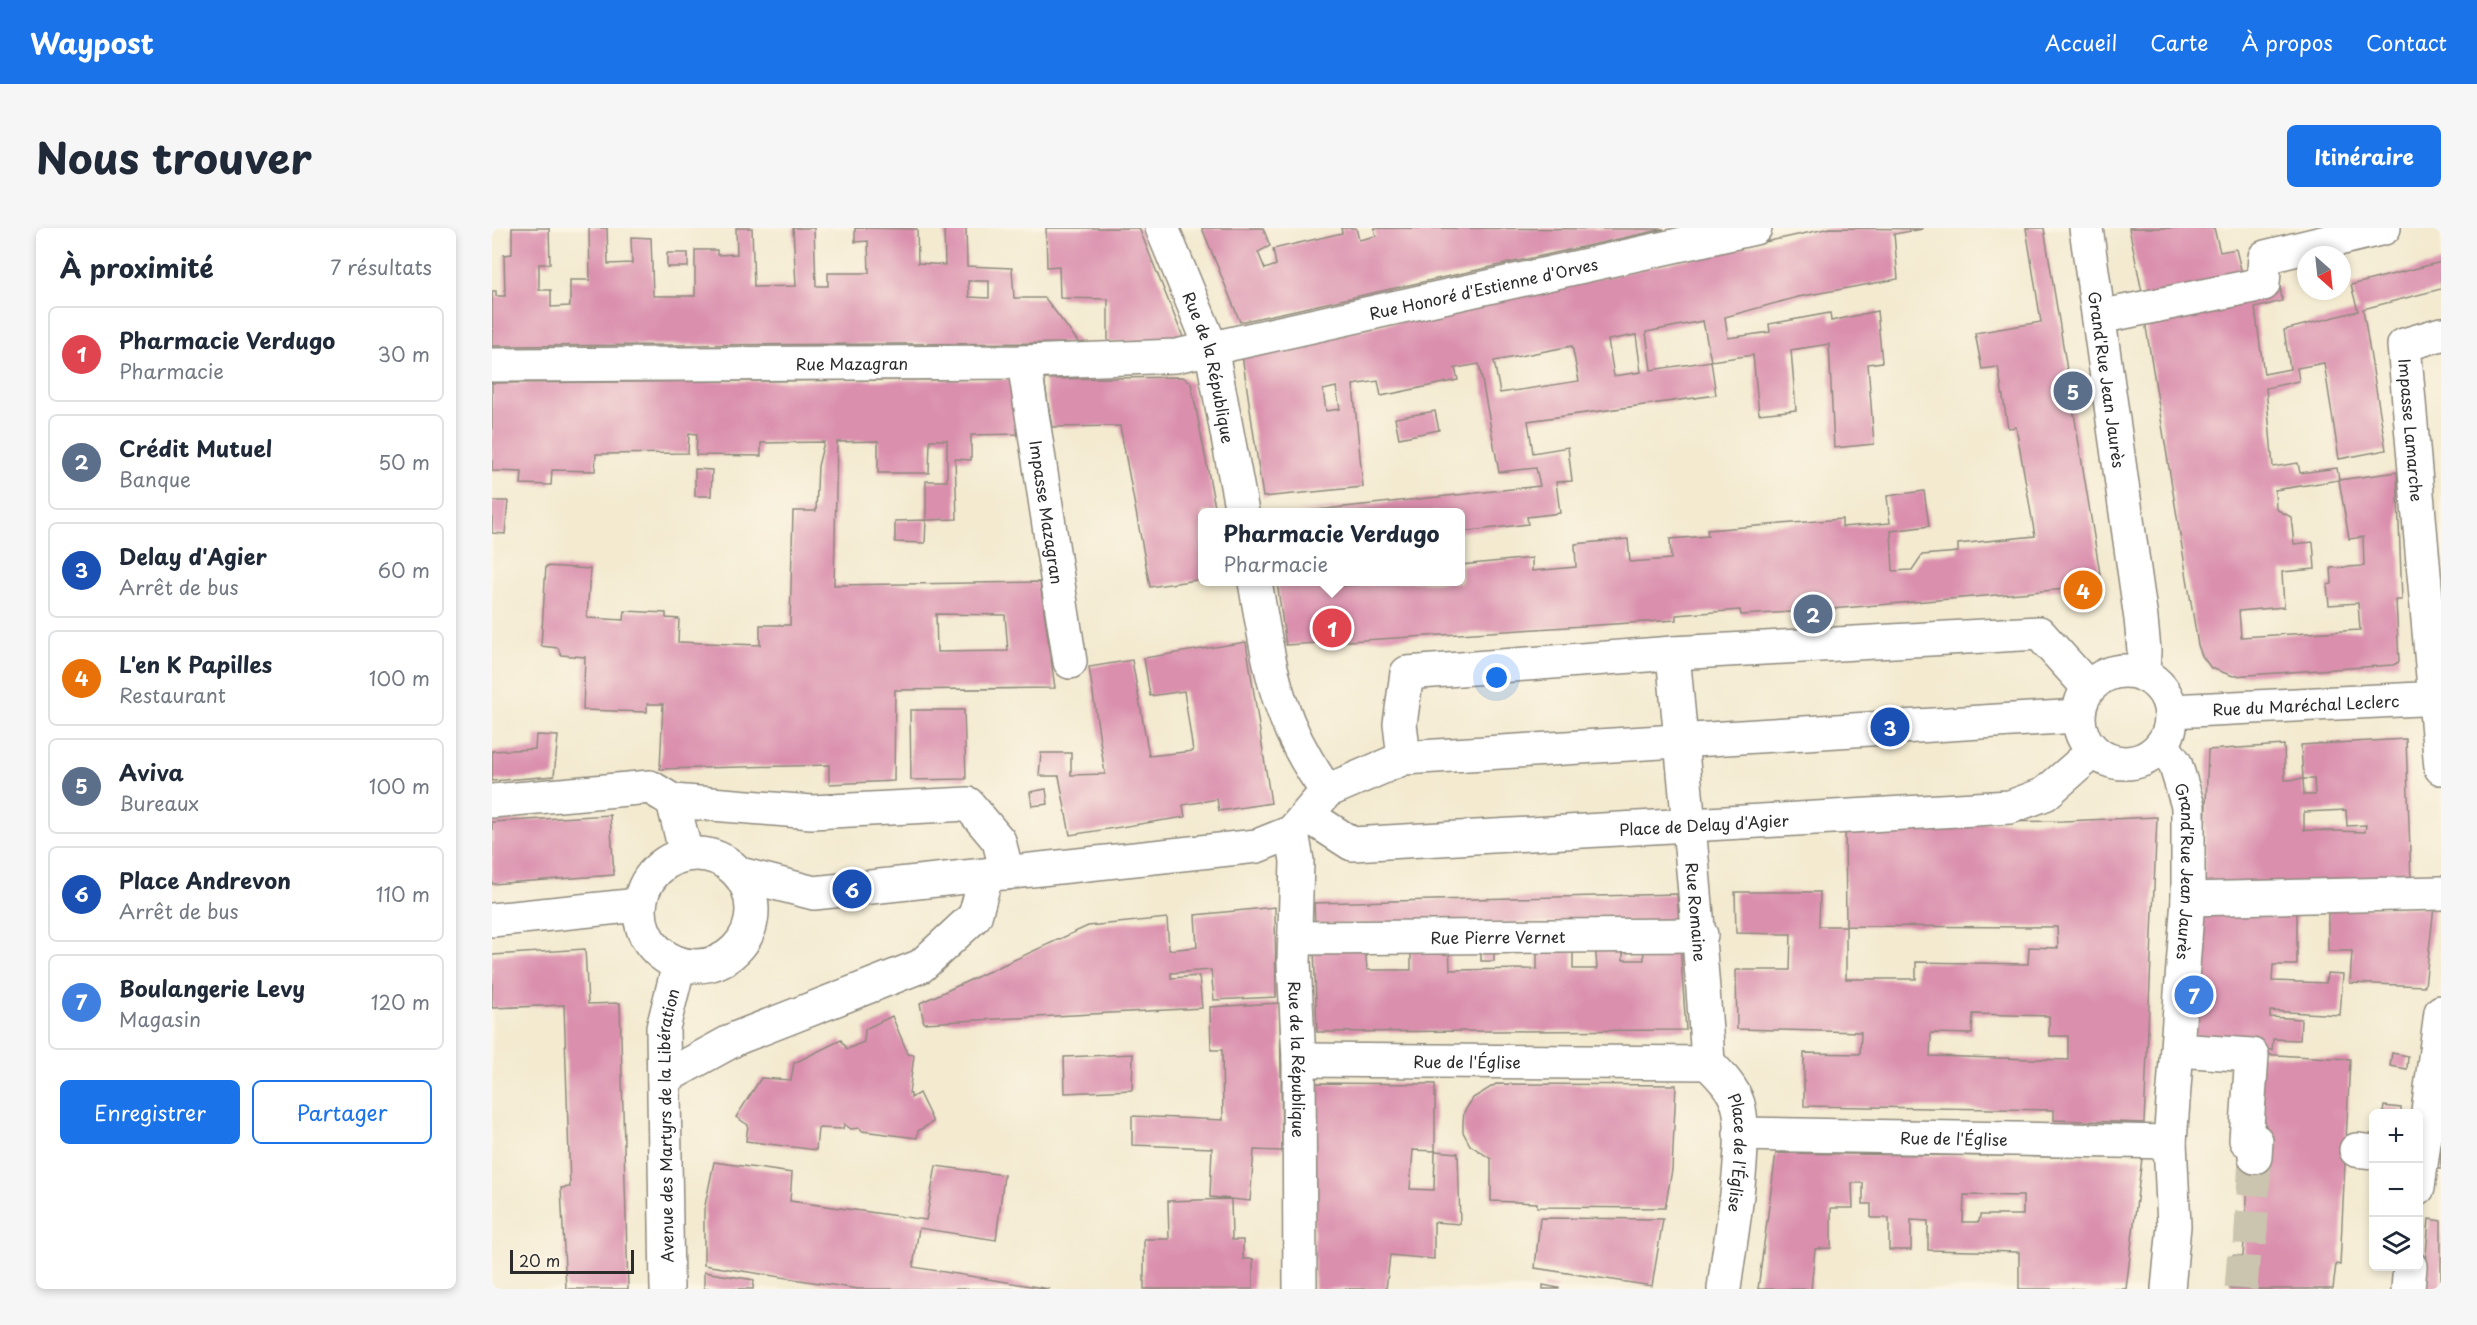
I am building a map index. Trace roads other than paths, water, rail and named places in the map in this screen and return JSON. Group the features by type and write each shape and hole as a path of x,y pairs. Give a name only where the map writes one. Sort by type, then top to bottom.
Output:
{"street":[{"name":"Rue de la République","path":"1162,228 1211,347 1241,508"},
{"name":"Rue Honoré d'Estienne d'Orves","path":"1211,347 1755,228"},
{"name":"Grand'Rue Jean Jaurès","path":"2086,228 2141,619 2144,650 2143,674"},
{"path":"2099,317 2263,284 2265,257 2384,228"},
{"name":"Impasse Lamarche","path":"2438,698 2404,345 2441,334"},
{"name":"Rue Mazagran","path":"492,365 1024,362 1176,356 1211,347"},
{"name":"Impasse Mazagran","path":"1024,362 1070,662"},
{"path":"1256,586 1275,691 1305,761 1309,813"},
{"path":"1404,758 1400,724 1407,673 1673,653 2039,633 2083,701"},
{"name":"Rue Romaine","path":"1673,653 1688,825 1701,935 1708,1063"},
{"path":"2123,670 2143,674 2156,682 2166,696 2171,711 2170,729 2162,745 2148,758 2129,764 2110,762 2093,753 2081,735 2083,701 2104,675 2123,670"},
{"path":"2438,698 2441,768"},
{"name":"Rue du Maréchal Leclerc","path":"2171,711 2438,698"},
{"path":"751,923 814,893 1257,846 1404,758 1680,740 2083,701"},
{"name":"Grand'Rue Jean Jaurès","path":"2162,745 2175,763 2188,806 2188,899 2170,1142 2174,1226 2168,1289"},
{"name":"Place de Delay d'Agier","path":"1309,813 1352,844 2010,807 2045,794 2093,753"},
{"path":"492,801 650,787 673,801 812,812 968,804 999,841 996,874 975,916 921,966 737,1038 664,1078"},
{"path":"673,801 686,854"},
{"name":"Rue de la République","path":"1300,1289 1297,861 1309,813"},
{"path":"740,874 748,889 752,906 751,923 743,940 723,959 698,967 679,964 662,955 649,942 641,924 639,905 644,887 654,871 668,860 686,854 701,853 716,857 740,874 814,893"},
{"path":"2188,899 2441,892"},
{"path":"492,920 639,905"},
{"name":"Rue Pierre Vernet","path":"1296,938 1701,935"},
{"name":"Avenue des Martyrs de la Libération","path":"667,1289 663,1028 679,964"},
{"path":"2421,1163 2441,1012"},
{"path":"2177,1050 2252,1055 2246,1140 2256,1141 2255,1157"},
{"name":"Rue de l'Église","path":"1299,1060 1708,1063"},
{"name":"Place de l'Église","path":"1708,1063 1725,1080 1738,1105 1740,1134 1724,1289"},
{"name":"Rue de l'Église","path":"1740,1134 2170,1142"},
{"path":"2408,1289 2410,1271"}],"tunnel":[{"path":"2241,1289 2244,1250 2250,1248 2255,1157"}],"place":[{"name":"Aviva","path":"2073,391"},
{"name":"L'en K Papilles","path":"2083,590"},
{"name":"Crédit Mutuel","path":"1813,614"},
{"name":"Pharmacie Verdugo","path":"1332,628"},
{"name":"Delay d'Agier","path":"1890,727"},
{"name":"Place Andrevon","path":"852,889"},
{"name":"Boulangerie Levy","path":"2194,995"}]}
